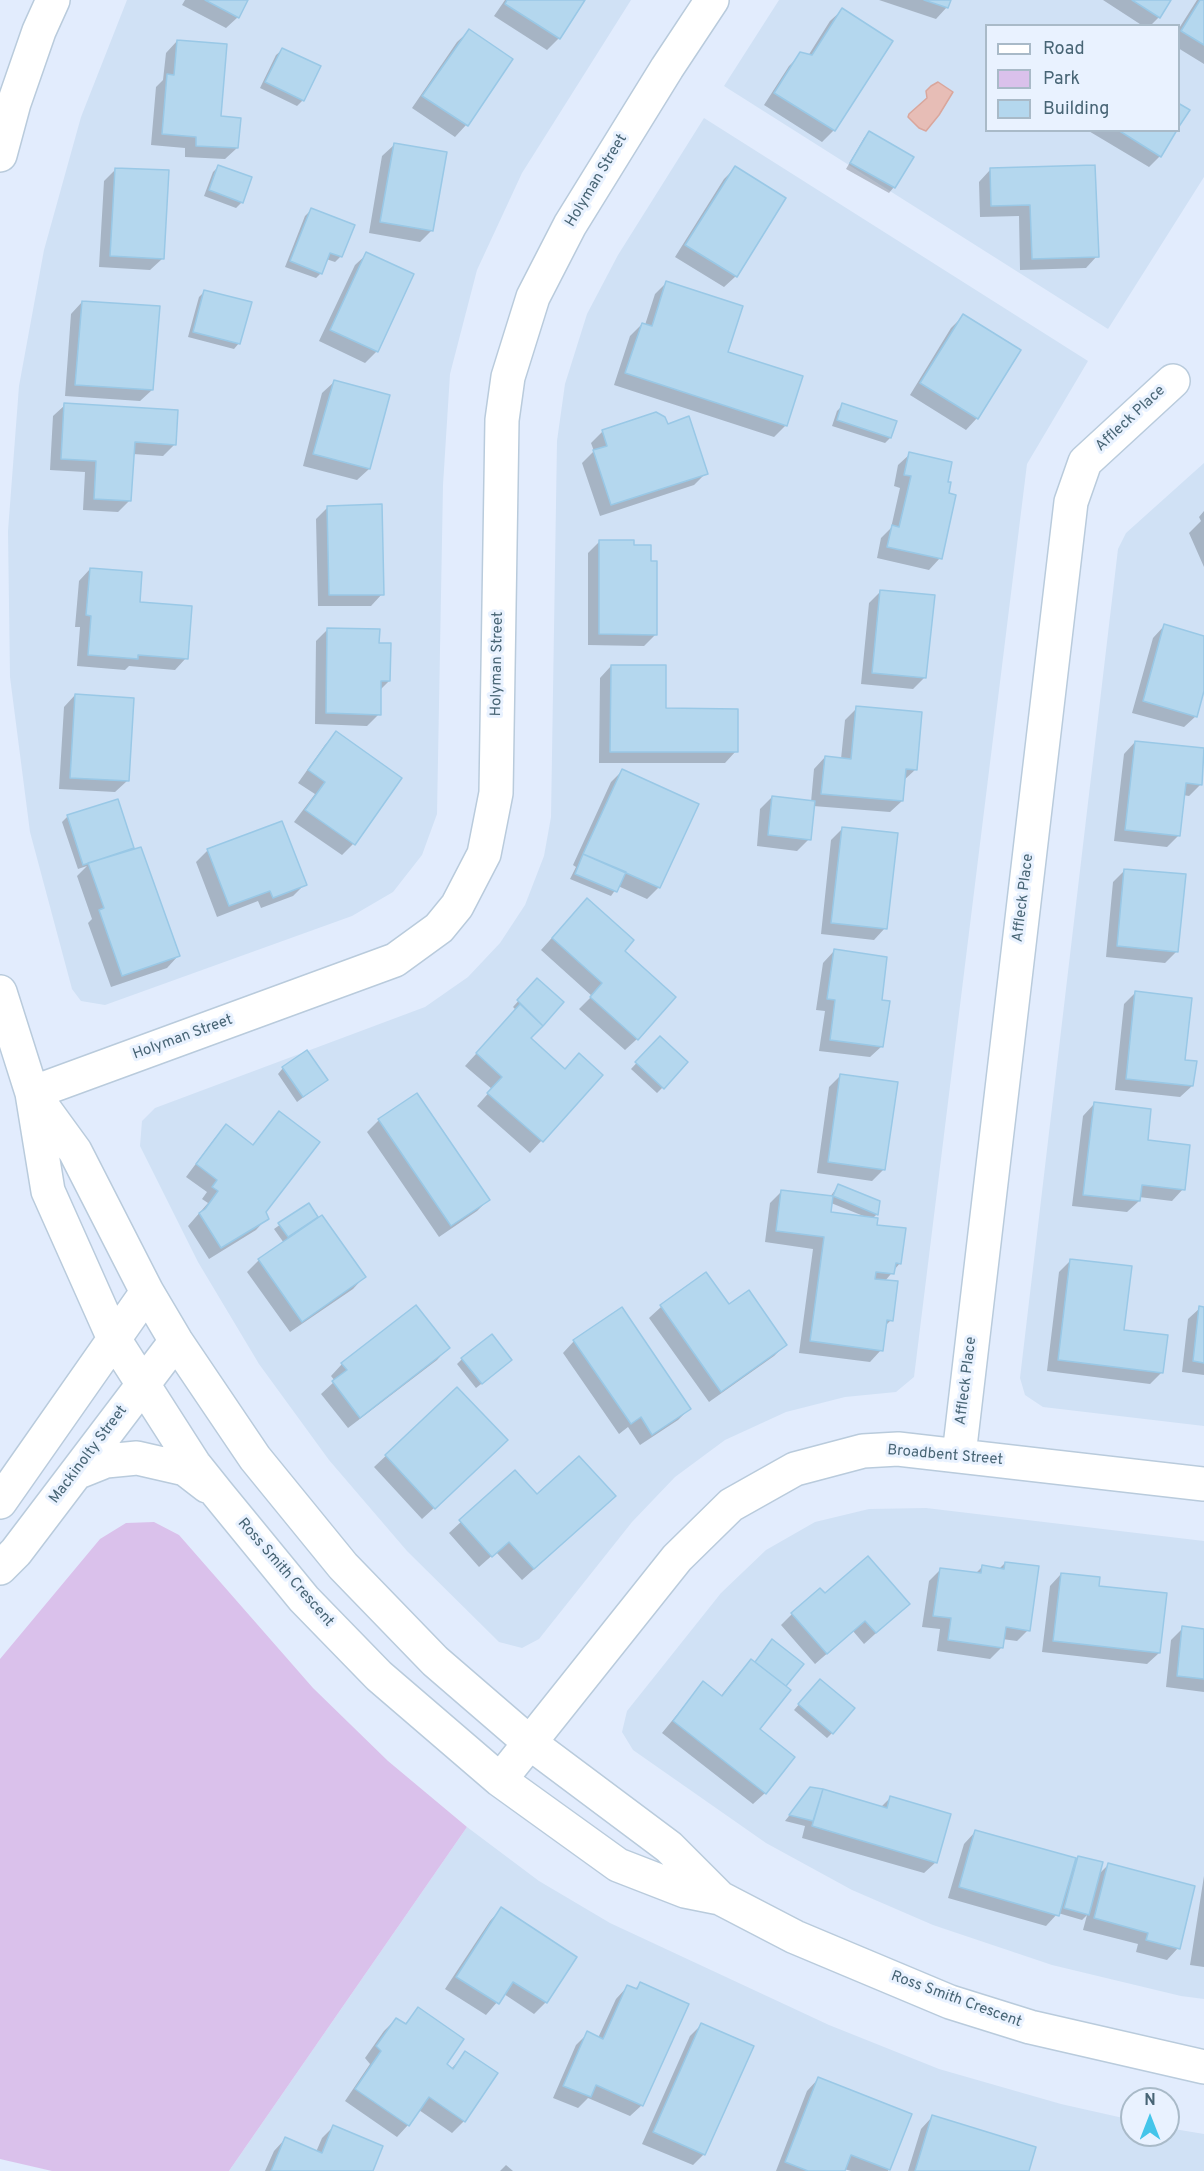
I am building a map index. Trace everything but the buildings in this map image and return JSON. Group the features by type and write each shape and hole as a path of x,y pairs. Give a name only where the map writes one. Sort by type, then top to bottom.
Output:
{"street":[{"path":"0,155 14,103 39,31 53,0"},
{"name":"Holyman Street","path":"32,1093 395,960 439,928 458,906 484,854 496,793 502,420 508,377 533,297 570,225 712,0"},
{"name":"Affleck Place","path":"959,1455 1071,502 1085,462 1173,381"},
{"name":"Ross Smith Crescent","path":"0,992 32,1093 48,1191 114,1338 194,1464 304,1599 380,1676 500,1780 618,1865 685,1891 720,1898 795,1937 950,2002 1030,2027 1204,2067"},
{"name":"Ross Smith Crescent","path":"32,1093 75,1151 147,1292 176,1341 255,1458 343,1566 435,1661 530,1743 669,1847 720,1898"},
{"path":"0,1502 147,1292"},
{"name":"Mackinolty Street","path":"0,1568 16,1552 176,1341"},
{"name":"Broadbent Street","path":"500,1780 677,1557 731,1505 795,1469 862,1451 898,1449 1204,1484"},
{"path":"76,1473 106,1461 137,1458 184,1469 218,1494"}],"shaded area":[{"path":"127,0 631,0 522,173 477,270 450,374 443,485 437,814 422,855 393,892 352,916 105,1005 81,1001 72,989 30,832 10,677 8,531 19,386 44,250 81,117"},
{"path":"779,0 1204,0 1204,177 1108,329 724,86"},
{"path":"938,82 953,92 926,131 919,128 908,117 927,98 926,91"},
{"path":"704,118 1088,361 1027,464 914,1377 896,1392 845,1397 786,1412 725,1440 675,1477 632,1522 539,1639 522,1648 499,1642 407,1551 329,1460 259,1364 198,1262 140,1146 142,1121 155,1108 425,1007 468,977 500,943 525,905 544,856 551,817 557,441 565,384 587,314 618,255"},
{"path":"1204,463 1204,1426 1043,1407 1025,1395 1020,1378 1118,549 1126,533"},
{"path":"926,1508 1204,1541 1204,1999 1181,1996 1052,1965 933,1925 852,1890 766,1843 633,1750 622,1732 627,1711 721,1593 766,1550 815,1522 869,1509"},
{"path":"467,1827 539,1881 610,1923 829,2025 939,2069 1061,2104 1120,2117 1120,2147 1180,2147 1180,2130 1204,2134 1204,2171 229,2171"}],"green space":[{"path":"154,1522 179,1535 313,1688 388,1761 467,1827 229,2171 52,2171 0,2159 0,1659 100,1539 126,1523"}]}
